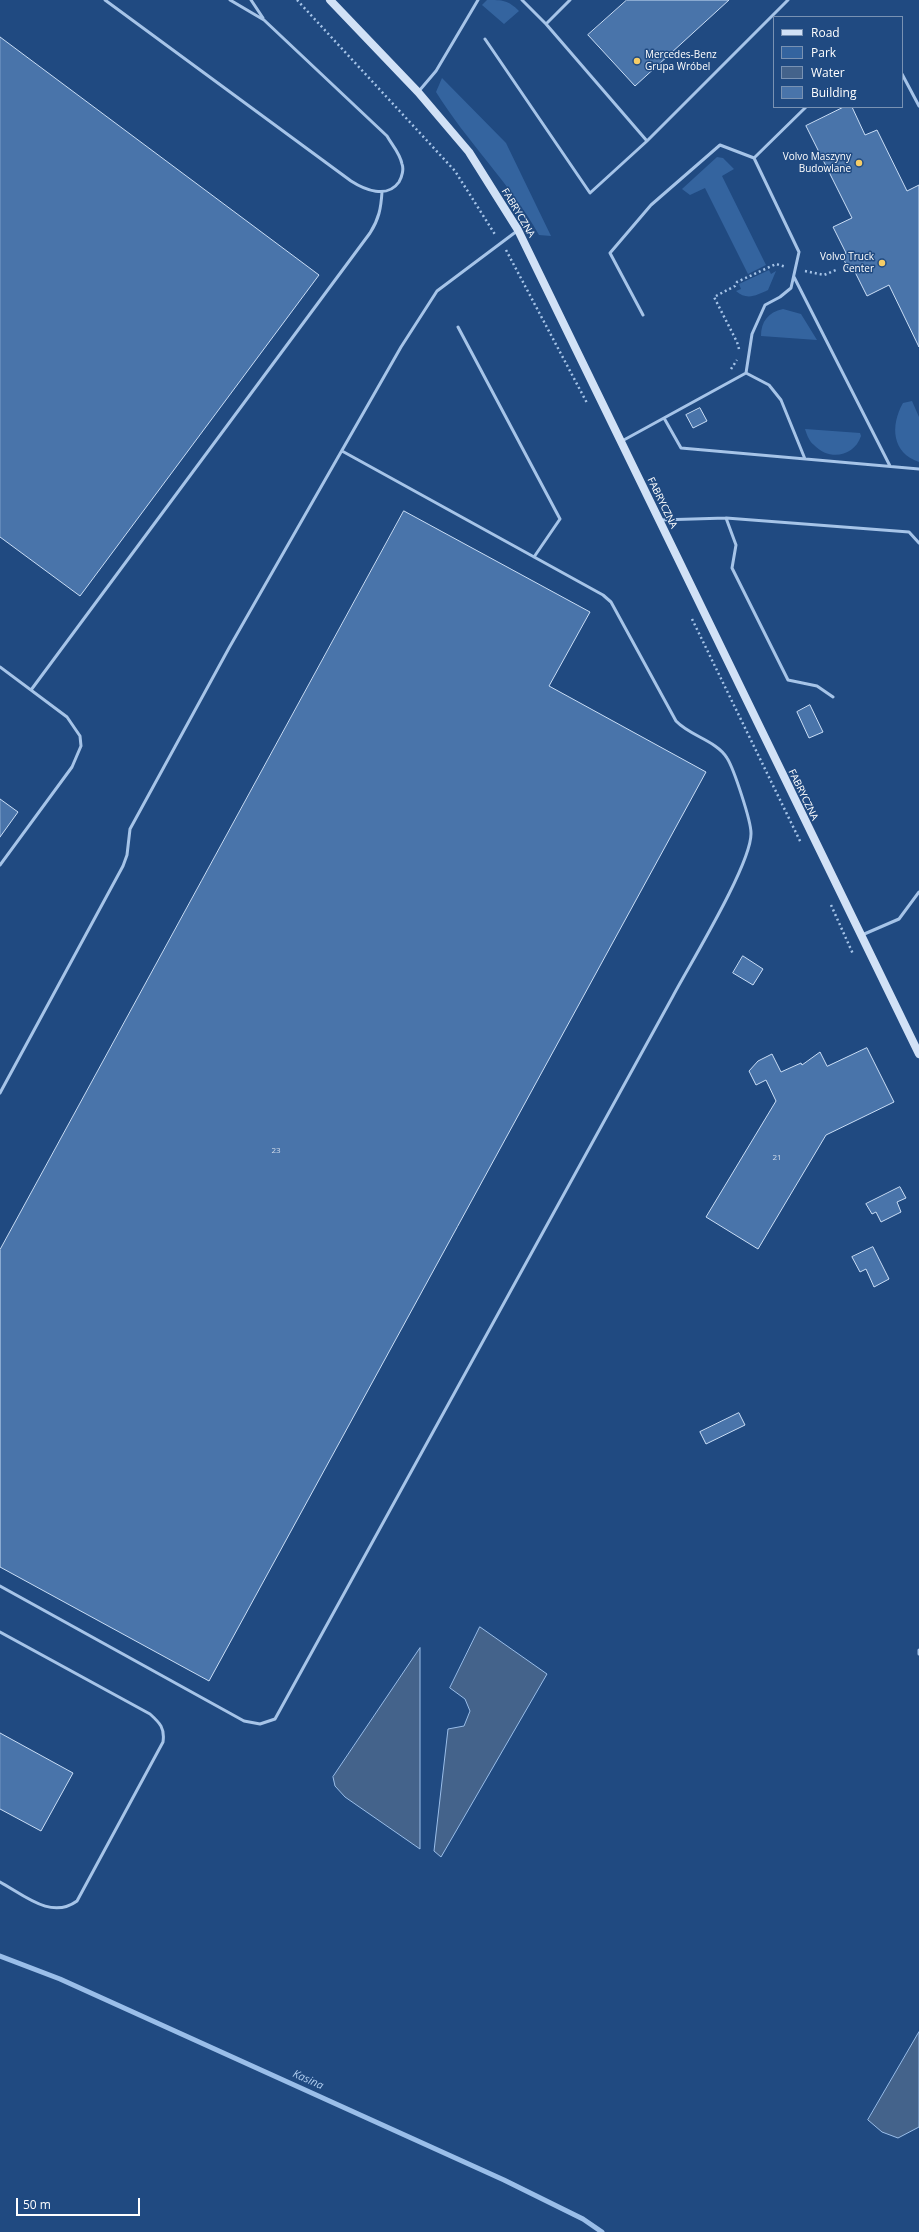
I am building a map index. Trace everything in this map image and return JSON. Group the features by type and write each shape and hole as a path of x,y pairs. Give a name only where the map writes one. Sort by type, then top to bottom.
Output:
{"main road":[{"name":"FABRYCZNA","path":"330,0 418,92 469,152 518,230 800,813 862,935 919,1054"}],"lane":[{"path":"105,0 350,181 364,188 382,192 389,191 398,182 403,169 400,156 387,136 264,20 230,0"},
{"path":"251,0 264,20"},
{"path":"418,92 436,71 478,0"},
{"path":"522,0 546,24 647,141"},
{"path":"546,24 570,0"},
{"path":"485,39 590,193 647,141 788,0"},
{"path":"903,76 919,106"},
{"path":"754,158 805,108"},
{"path":"643,315 610,253 651,205 720,145 754,158 799,252 791,288 780,297 764,305 752,334 746,373"},
{"path":"31,690 370,232 377,221 381,209 382,192"},
{"path":"0,1093 123,866 127,855 130,829 229,648 400,347 437,292 500,242 518,230"},
{"path":"793,277 890,466"},
{"path":"458,327 560,519 534,557"},
{"path":"621,442 746,373"},
{"path":"746,373 769,385 780,400 804,459"},
{"path":"664,418 681,448 919,469"},
{"path":"0,1586 244,1721 260,1724 275,1719 746,859 751,833 748,818 727,758 714,746 688,731 676,721 611,602 603,595 342,451"},
{"path":"726,518 736,545 732,568 788,680 817,686 832,697"},
{"path":"659,520 726,518 909,532 919,543"},
{"path":"0,667 70,721 80,736 81,746 72,767 0,865"},
{"path":"862,935 899,919 919,892"},
{"path":"0,1632 150,1714 162,1726 165,1733 163,1742 77,1901 68,1907 57,1909 45,1907 0,1882"}],"path":[{"path":"297,0 455,171 515,266 588,405"},
{"path":"689,613 803,847"},
{"path":"830,904 853,954"}],"green space":[{"path":"487,0 505,1 519,11 504,24 482,5"},
{"path":"442,78 506,143 551,236 539,235 528,216 502,180 448,110 436,92"},
{"path":"717,157 723,158 734,169 722,176 766,265 748,274 705,188 690,195 682,189"},
{"path":"769,270 771,274 776,271 768,290 752,296 744,296 736,291 741,289 739,284"},
{"path":"783,309 801,314 817,340 761,336 762,326 766,318 778,310"},
{"path":"912,401 919,417 919,462 910,458 903,452 896,438 895,429 899,412 903,403"},
{"path":"805,429 860,433 861,436 853,449 834,455 820,450 814,445 809,440"}],"water":[{"path":"480,1627 547,1674 441,1857 434,1851 448,1729 464,1726 470,1711 465,1699 450,1688"},
{"path":"420,1648 420,1849 345,1797 335,1786 333,1777"},
{"path":"919,2032 919,2127 898,2138 882,2132 868,2120"}],"building":[{"name":"Mercedes-Benz Grupa Wróbel","path":"627,0 729,0 635,86 588,35"},
{"path":"0,37 319,275 80,596 0,537"},
{"path":"842,108 852,108 865,135 877,130 907,191 919,185 919,347 889,285 867,296 854,270 850,272 842,256 846,253 833,227 852,218 806,126"},
{"path":"700,408 707,421 693,428 686,415"},
{"path":"404,511 590,612 549,686 706,772 209,1681 0,1567 0,1250"},
{"path":"810,705 823,732 809,738 797,712"},
{"path":"0,799 18,812 0,837"},
{"path":"743,956 763,969 753,985 733,973"},
{"path":"867,1048 894,1102 826,1135 758,1249 706,1217 776,1101 766,1080 756,1085 749,1071 758,1061 772,1054 781,1072 801,1063 802,1065 820,1052 827,1066"},
{"path":"900,1187 906,1198 897,1202 901,1212 881,1222 876,1212 872,1214 866,1204"},
{"path":"873,1247 889,1279 874,1287 866,1269 860,1272 852,1257"},
{"path":"739,1413 745,1425 706,1444 700,1432"},
{"path":"0,1733 73,1773 41,1831 0,1809"}],"waterway":[{"name":"Kasina","path":"0,1956 60,1979 504,2180 583,2219 602,2232"}],"place":[{"name":"Mercedes-Benz Grupa Wróbel","path":"637,61"},
{"name":"Volvo Maszyny Budowlane","path":"859,163"},
{"name":"Volvo Truck Center","path":"882,263"}]}
